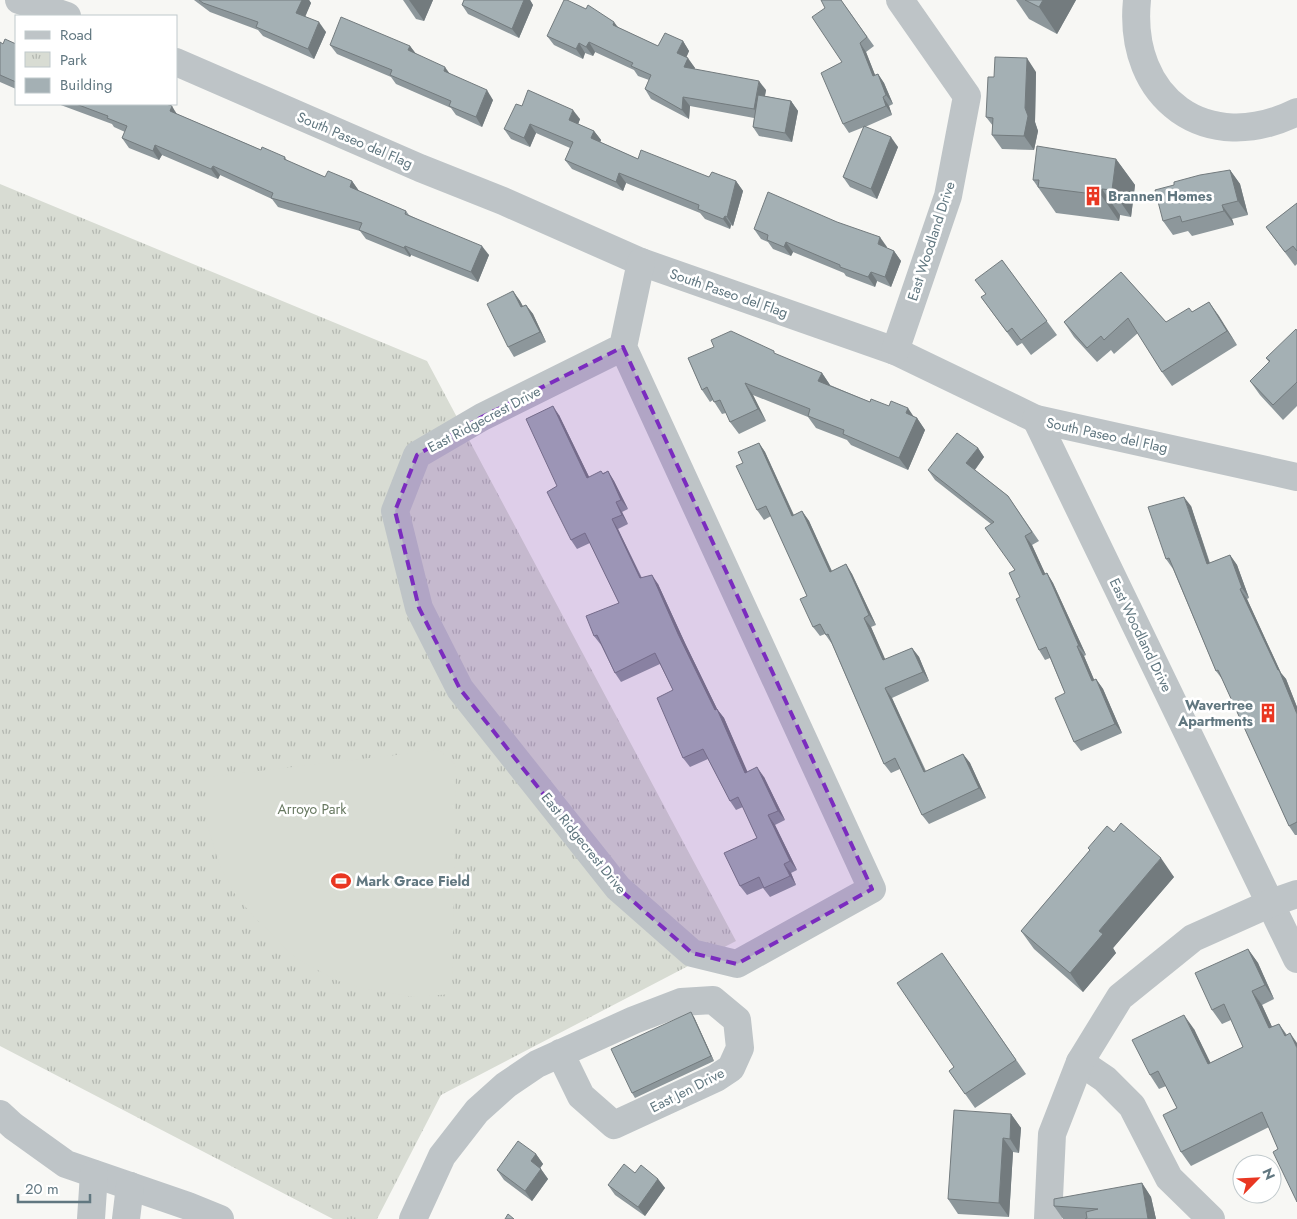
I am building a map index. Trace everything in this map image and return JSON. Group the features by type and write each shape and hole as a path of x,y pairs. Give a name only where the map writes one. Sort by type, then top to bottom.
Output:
{"street":[{"path":"19,0 61,9"},
{"name":"East Woodland Drive","path":"895,351 948,196 967,96 900,0"},
{"path":"1137,0 1136,28 1143,60 1159,91 1169,103 1184,114 1199,121 1234,127 1275,120 1297,112"},
{"name":"South Paseo del Flag","path":"178,63 420,168 503,201 641,262 895,351 1036,419 1297,477"},
{"path":"623,347 641,262"},
{"name":"East Ridgecrest Drive","path":"623,347 872,888 737,964 692,953 618,888 460,689 419,608 395,512 418,455 482,417 623,347"},
{"name":"East Woodland Drive","path":"1036,419 1297,959"},
{"path":"1048,1219 1052,1134 1080,1062 1120,997 1193,938 1271,903 1297,894"},
{"name":"East Jen Drive","path":"413,1219 442,1156 477,1111 506,1085 538,1064 560,1053 681,1002 698,1000 713,1000 737,1020 740,1048 731,1068 716,1078 614,1125 581,1096 560,1053"},
{"path":"1080,1062 1106,1079 1132,1106 1169,1178 1211,1219"},
{"path":"0,1114 13,1126 66,1164 220,1219"},
{"path":"91,1219 94,1174"},
{"path":"126,1219 130,1186"}],"highlighted area":[{"path":"623,347 872,889 737,964 692,953 618,888 460,689 419,608 395,511 417,455 482,417"}],"green space":[{"name":"Arroyo Park","path":"0,184 427,361 736,941 441,1095 377,1219 333,1219 0,1046"},
{"name":"Mark Grace Field","path":"439,750 456,765 452,994 414,997 366,989 338,981 297,959 256,919 236,896 220,866 206,821 206,777"}],"building":[{"path":"199,0 302,0 296,13 319,22 308,49 256,27 258,22"},
{"path":"464,0 524,0 512,29 462,5"},
{"path":"564,0 586,9 588,5 614,22 613,25 658,46 665,33 683,41 677,53 688,58 684,67 759,81 754,109 683,97 682,110 645,89 651,75 631,66 633,63 589,42 586,47 579,43 576,49 547,36"},
{"path":"821,0 841,0 867,37 860,43 873,76 878,74 886,95 883,97 886,106 843,124 821,73 842,62 812,17 825,8"},
{"path":"1025,0 1043,0 1039,7"},
{"path":"341,17 410,46 408,50 445,67 444,71 487,90 476,117 449,106 451,101 390,75 392,70 330,45"},
{"path":"5,39 15,44 15,82 0,75 0,42 3,44"},
{"path":"995,57 1027,58 1025,108 1028,116 1024,136 992,135 993,118 986,117 988,77 994,77"},
{"path":"528,90 573,110 569,120 594,131 591,138 638,159 641,150 709,177 712,172 736,181 727,217 725,216 723,219 698,209 699,205 619,173 616,182 565,160 573,142 530,124 524,138 504,129 516,104 522,106"},
{"path":"758,95 791,101 785,133 753,127"},
{"path":"79,105 172,106 170,111 261,150 262,147 325,177 328,171 352,181 350,187 406,211 405,214 482,246 471,272 359,230 362,223 271,198 273,193 213,166 211,169 155,145 153,151 122,138 127,126 107,118 108,116"},
{"path":"864,126 891,137 871,189 843,177"},
{"path":"1037,146 1116,159 1112,190 1102,189 1101,195 1038,187 1039,180 1033,180"},
{"path":"1230,170 1238,201 1222,205 1224,211 1182,222 1180,216 1163,221 1155,190 1174,185 1174,182 1200,175"},
{"path":"768,192 837,222 880,237 878,244 894,251 885,277 871,272 868,277 840,267 840,265 786,242 784,247 767,240 768,235 754,229"},
{"path":"1297,203 1297,251 1293,246 1285,252 1266,227"},
{"path":"1002,260 1047,321 1021,340 1012,328 1007,332 981,297 986,294 975,280"},
{"path":"1121,272 1166,322 1189,308 1192,312 1209,302 1227,331 1162,372 1128,318 1104,340 1101,336 1087,348 1064,322"},
{"path":"513,291 521,307 526,305 540,332 508,347 487,304"},
{"path":"1296,329 1297,382 1273,405 1250,381 1270,361 1266,358"},
{"path":"731,331 774,351 774,353 822,373 818,381 870,402 871,399 889,406 891,401 908,408 906,413 917,418 899,458 843,434 844,430 808,416 810,409 745,383 758,409 730,422 720,400 714,402 707,387 702,390 688,358 714,347 711,340"},
{"path":"553,406 587,478 601,471 603,474 608,471 621,500 616,502 622,515 612,519 640,578 652,575 678,634 715,710 717,709 745,773 757,767 778,811 768,815 790,861 784,864 790,876 764,888 759,877 740,886 724,853 757,838 738,797 730,801 703,749 683,758 657,698 673,690 655,653 615,673 597,635 594,636 586,616 619,603 585,533 571,540 547,492 557,486 526,419"},
{"path":"957,433 978,448 966,463 1008,496 1032,532 1025,536 1043,575 1047,573 1092,681 1096,679 1115,724 1074,742 1055,698 1065,693 1046,647 1039,650 1016,599 1020,597 1009,573 1015,570 985,528 994,522 928,470"},
{"path":"759,443 792,516 802,511 830,572 846,564 869,615 864,618 883,660 912,648 923,672 885,688 924,772 963,754 979,788 922,815 895,758 884,764 828,634 826,635 820,624 813,627 800,599 807,596 766,506 757,510 736,466 743,463 738,452"},
{"path":"1184,497 1207,564 1230,555 1242,588 1240,589 1279,670 1297,714 1297,822 1289,826 1218,670 1216,671 1169,558 1166,559 1148,507"},
{"path":"1121,823 1161,858 1099,931 1103,934 1070,973 1021,931 1090,850 1088,848 1107,826 1114,832"},
{"path":"1248,949 1265,985 1252,991 1269,1028 1279,1024 1285,1036 1290,1033 1297,1048 1297,1202 1282,1171 1282,1154 1274,1154 1273,1152 1278,1149 1262,1112 1181,1152 1163,1115 1177,1108 1158,1071 1150,1075 1132,1040 1184,1015 1208,1064 1243,1047 1224,1004 1212,1010 1195,973"},
{"path":"942,953 1016,1060 965,1094 949,1071 954,1067 897,983"},
{"path":"691,1012 711,1056 632,1093 611,1049"},
{"path":"954,1110 1011,1114 1010,1139 1003,1138 999,1203 948,1199"},
{"path":"518,1141 536,1154 531,1161 541,1169 525,1191 497,1170"},
{"path":"624,1164 635,1173 641,1165 658,1179 638,1207 608,1185"},
{"path":"1142,1183 1148,1219 1085,1219 1087,1218 1086,1212 1098,1209 1054,1206 1054,1199"},
{"path":"508,1214 514,1219 505,1219"}],"place":[{"name":"Brannen Homes","path":"1093,196"},
{"name":"Wavertree Apartments","path":"1268,713"},
{"name":"Mark Grace Field","path":"341,881"}]}
